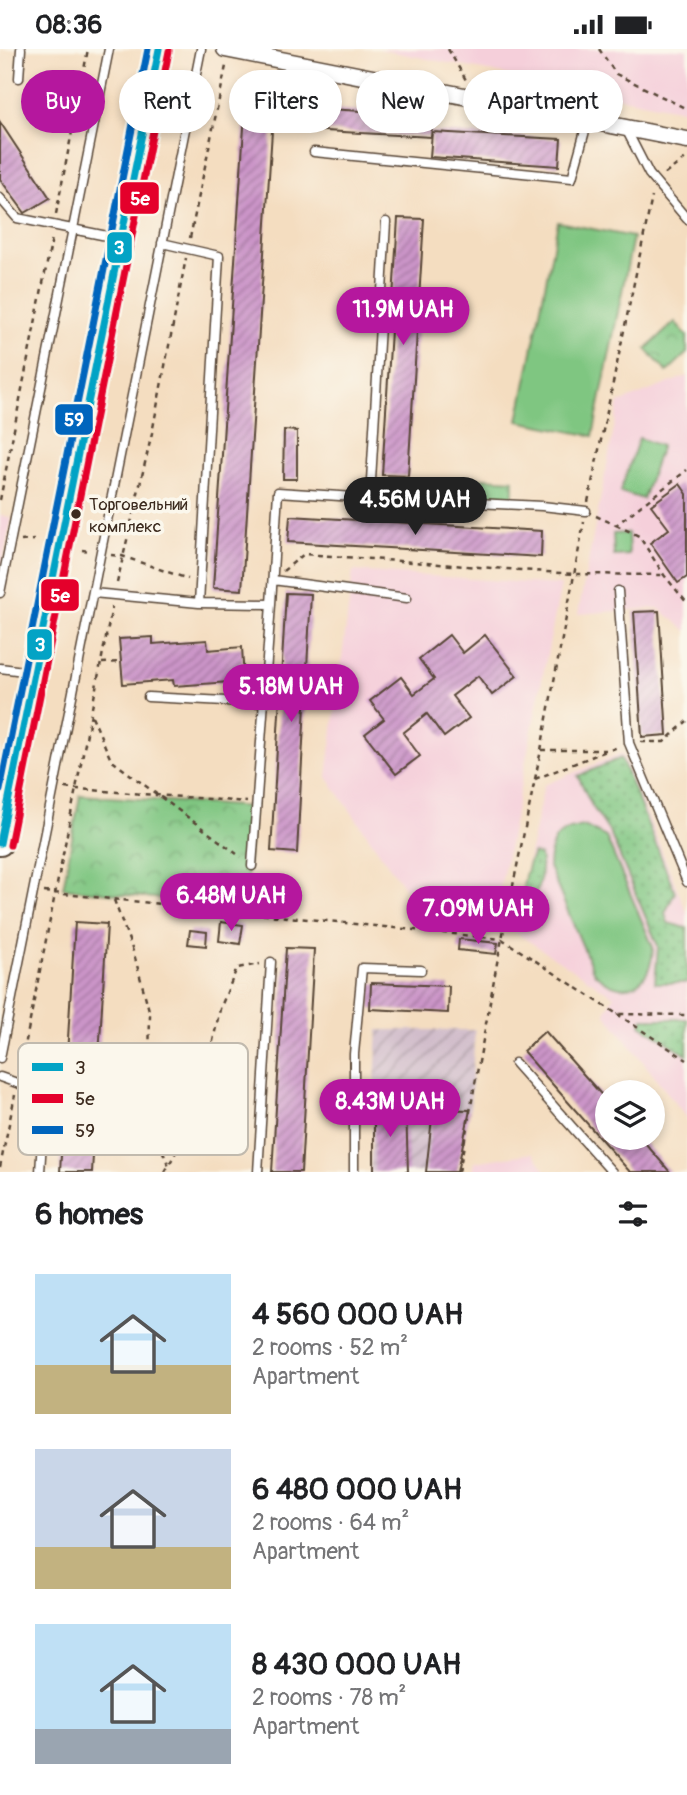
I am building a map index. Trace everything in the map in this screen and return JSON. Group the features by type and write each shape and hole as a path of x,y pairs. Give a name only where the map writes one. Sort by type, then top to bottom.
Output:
{"main road":[{"path":"0,843 159,49"}],"street":[{"path":"226,54 463,97"},
{"path":"624,127 687,140"}],"lane":[{"path":"19,78 21,49"},
{"path":"0,593 109,49"},
{"path":"0,1058 2,1033 34,891 201,49"},
{"path":"624,127 655,182 687,219"},
{"path":"314,152 572,178 584,133"},
{"path":"0,198 3,208 18,218 120,238"},
{"path":"370,498 386,222"},
{"path":"162,243 219,256 200,603"},
{"path":"252,866 278,492 542,506 586,511"},
{"path":"273,580 407,598"},
{"path":"618,591 629,743 687,882"},
{"path":"93,593 200,603 271,604"},
{"path":"0,668 34,672"},
{"path":"148,697 264,703"},
{"path":"258,1172 271,962"},
{"path":"354,1172 354,1054 362,968 421,970"},
{"path":"515,1063 612,1172"},
{"path":"0,1077 18,1082"}],"path":[{"path":"84,70 88,49"},
{"path":"448,49 463,74"},
{"path":"599,49 616,73 687,109"},
{"path":"26,1043 114,595 152,433 226,54"},
{"path":"0,500 72,133"},
{"path":"459,1172 605,411 655,182 687,157"},
{"path":"616,524 687,470"},
{"path":"586,511 639,536 664,575 685,597 687,603"},
{"path":"102,554 122,557 201,584"},
{"path":"273,580 304,554 575,574 664,575"},
{"path":"102,663 121,662"},
{"path":"92,716 111,760 252,866"},
{"path":"535,779 629,743 664,742 687,721"},
{"path":"541,750 610,750"},
{"path":"55,787 257,803"},
{"path":"34,891 502,939 687,1060"},
{"path":"113,899 134,954 150,1014 149,1043"},
{"path":"213,1043 220,1009 237,968 271,962"},
{"path":"617,1014 687,1014"},
{"path":"0,1167 18,1082"},
{"path":"164,1155 169,1167"},
{"path":"165,1172 175,1155"}],"shaded area":[{"path":"378,49 687,49 687,111 623,98 623,70 483,70"},
{"path":"687,376 687,631 658,608 578,614 619,403"},
{"path":"0,515 12,518 0,574"},
{"path":"353,571 561,585 494,919 419,909 327,777"},
{"path":"622,753 687,913 687,1118 665,1090 665,1080 657,1080 605,1013 614,996 513,931 544,785"},
{"path":"378,1030 475,1030 470,1109 457,1172 370,1172"},
{"path":"533,1153 547,1172 472,1172 474,1162"}],"green space":[{"path":"558,222 633,237 593,436 518,421"},
{"path":"675,322 687,336 687,353 667,372 646,349"},
{"path":"639,438 661,446 643,499 620,492"},
{"path":"465,477 514,480 512,501 464,498"},
{"path":"628,533 629,555 614,556 613,534"},
{"path":"621,758 675,892 665,913 668,923 687,928 687,983 655,983 658,946 610,833 592,806 578,776"},
{"path":"80,795 252,807 245,908 63,888"},
{"path":"584,826 606,837 653,947 647,972 642,980 634,985 615,986 594,973 549,867 556,838 567,830"},
{"path":"533,853 540,855 541,875 536,894 529,906 523,905 523,891"},
{"path":"643,1019 687,1019 687,1055 641,1025"}],"building":[{"path":"342,110 356,111 356,133 342,132"},
{"path":"0,122 50,198 25,213 0,179"},
{"path":"244,133 272,133 242,590 213,588"},
{"path":"361,133 431,133 431,137"},
{"path":"432,133 561,139 559,166 430,157"},
{"path":"398,218 424,219 408,476 382,475"},
{"path":"284,430 297,431 297,479 283,479"},
{"path":"680,484 687,494 687,577 678,583 650,543 669,529 651,505"},
{"path":"290,516 542,531 541,557 288,542"},
{"path":"286,593 311,594 297,853 271,851"},
{"path":"659,611 667,735 642,737 634,612"},
{"path":"449,635 463,653 485,635 517,676 492,695 478,676 452,696 469,718 444,737 427,714 403,733 420,756 396,774 365,734 384,719 370,701 401,677 414,694 434,679 419,659"},
{"path":"153,637 153,644 207,640 208,650 242,647 244,681 174,686 173,680 123,684 119,639"},
{"path":"75,922 107,924 100,1043 68,1043"},
{"path":"221,922 243,925 240,944 219,941"},
{"path":"190,930 207,932 206,946 188,944"},
{"path":"459,939 498,943 496,954 458,950"},
{"path":"286,948 314,949 301,1172 272,1172"},
{"path":"371,983 449,986 448,1013 370,1009"},
{"path":"545,1031 595,1087 595,1132 523,1051"},
{"path":"374,1104 406,1106 408,1172 374,1172"},
{"path":"433,1109 470,1110 457,1172 426,1172"},
{"path":"611,1150 651,1150 670,1172 630,1172"},
{"path":"61,1155 93,1155 92,1172 60,1172"}],"transit line":[{"name":"59","path":"0,790 148,49"},
{"name":"3","path":"0,843 159,49"},
{"name":"5е","path":"10,845 169,51"}],"place":[{"name":"Торговельний комплекс","path":"76,514"}]}
